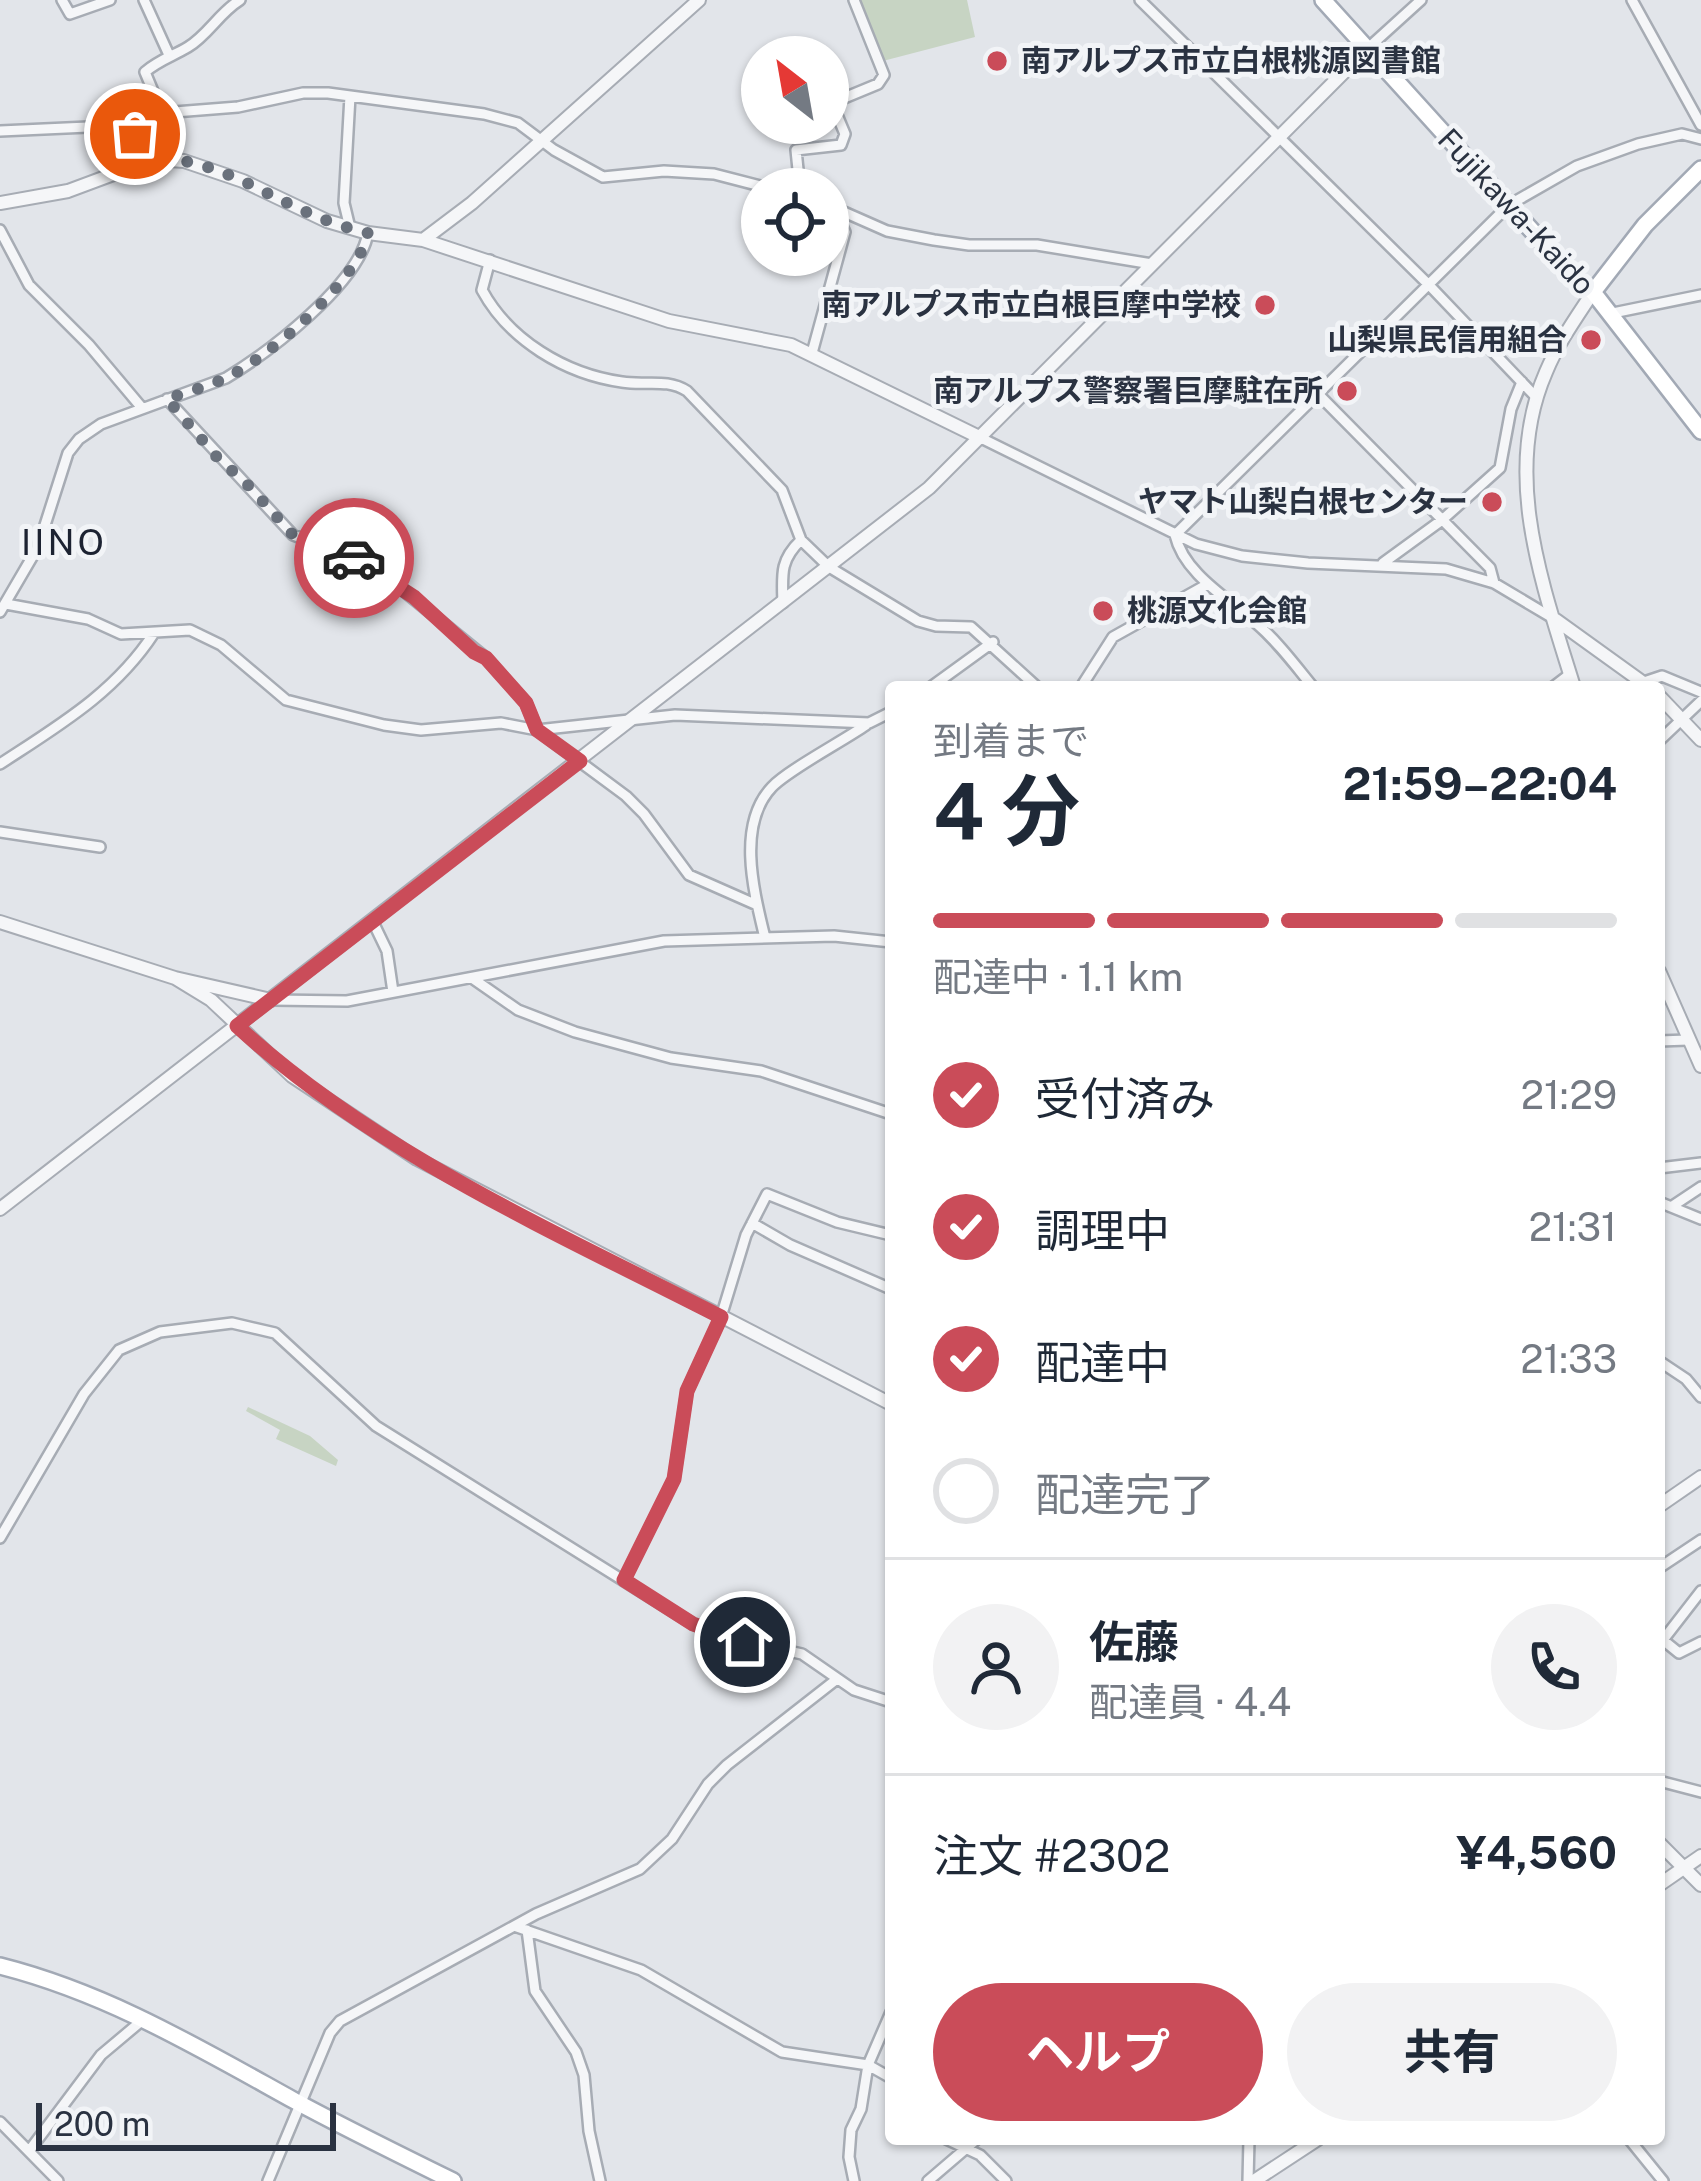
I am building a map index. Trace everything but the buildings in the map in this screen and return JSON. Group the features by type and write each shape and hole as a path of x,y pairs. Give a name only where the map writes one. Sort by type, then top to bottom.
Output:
{"main road":[{"name":"Fujikawa-Kaido","path":"1323,0 1593,292 1701,431"},
{"path":"1593,292 1645,225 1701,169"},
{"path":"1593,292 1701,183"},
{"path":"0,1966 86,1993 145,2018 453,2181"}],"street":[{"path":"62,0 70,14 110,0"},
{"path":"144,0 169,55"},
{"path":"162,113 145,72 188,47 239,0"},
{"path":"423,240 472,203 699,0"},
{"path":"798,168 796,150 841,145 845,134 832,103 878,84 884,75 854,0"},
{"path":"1141,0 1429,285 1536,398"},
{"path":"0,1209 929,488 1420,0"},
{"path":"1632,0 1701,125"},
{"path":"0,131 132,124 162,113 238,107 303,93 350,96 518,123 602,177 664,171 741,181"},
{"path":"350,96 344,203 350,228"},
{"path":"132,124 154,159"},
{"path":"1175,535 1509,205 1577,166 1638,144 1682,134 1701,139"},
{"path":"0,203 68,191 154,159 184,161 350,228 423,240 624,309 770,338 812,353 1175,535 1241,556 1446,569 1494,584 1556,620 1641,681"},
{"path":"849,214 887,231 934,240 1037,245 1152,264"},
{"path":"0,230 29,285 142,408"},
{"path":"368,233 362,255 304,321 226,378 89,430 68,453 38,547 3,608 88,619 122,634 190,630 221,645 286,700 421,730 501,723 537,730 635,718 742,716 776,722 868,723"},
{"path":"490,260 482,290 507,325 531,347 606,380 673,382 687,391 782,490 801,540 829,567 918,620 971,627 1031,681"},
{"path":"812,353 833,276"},
{"path":"1572,680 1526,502 1527,439 1536,398 1558,346 1593,292"},
{"path":"1608,314 1701,295"},
{"path":"1381,565 1442,520 1500,468 1510,409 1522,382"},
{"path":"1320,396 1490,568 1494,584"},
{"path":"167,399 293,535 360,560 383,574 486,658 526,703 537,730 644,814 689,875 757,905"},
{"path":"1175,535 1178,548 1208,584 1257,623 1308,681"},
{"path":"783,603 781,567 801,540"},
{"path":"1085,681 1113,637 1208,584"},
{"path":"0,764 94,703 137,659 154,633"},
{"path":"939,681 993,642"},
{"path":"1654,681 1662,676 1701,696 1665,735"},
{"path":"1665,702 1701,740"},
{"path":"765,938 757,905 751,820 773,786 885,715"},
{"path":"0,832 100,847"},
{"path":"0,922 175,978 271,1000 346,1001 664,941 834,936 885,941"},
{"path":"373,922 386,951 393,992"},
{"path":"471,977 518,1010 575,1032 671,1058 760,1071 885,1112"},
{"path":"175,978 211,1000 292,1076 417,1159 885,1401"},
{"path":"1665,985 1701,1066"},
{"path":"1665,1041 1688,1040"},
{"path":"1665,1167 1701,1163"},
{"path":"1665,1205 1701,1187"},
{"path":"624,1580 674,1479 687,1391 721,1317 766,1193 837,1222 885,1234"},
{"path":"1665,1205 1701,1219"},
{"path":"752,1223 790,1245 885,1285"},
{"path":"0,1538 84,1394 119,1350 160,1332 232,1323 274,1333 376,1426 693,1624 718,1635 802,1654 837,1679 885,1701"},
{"path":"1665,1364 1686,1378 1701,1397"},
{"path":"1665,1502 1700,1481"},
{"path":"1665,1564 1701,1540"},
{"path":"1665,1637 1701,1591"},
{"path":"1665,1642 1679,1653 1701,1642"},
{"path":"268,2181 330,2033 340,2021 514,1926 640,1868 672,1839 709,1784 728,1765 837,1679"},
{"path":"1665,1783 1701,1792"},
{"path":"1665,1849 1701,1885"},
{"path":"1665,1881 1701,1856"},
{"path":"514,1926 641,1970 782,2052 868,2065 885,2075"},
{"path":"526,1930 535,1991 576,2052 584,2075 589,2131 601,2181"},
{"path":"29,2152 101,2055 145,2018"},
{"path":"854,2181 849,2141 861,2109 868,2065 885,2026"},
{"path":"0,2122 58,2181"},
{"path":"961,2145 1006,2181"},
{"path":"928,2181 969,2145"},
{"path":"1249,2145 1251,2181 1308,2145"},
{"path":"1634,2145 1663,2181"}],"green space":[{"path":"854,0 967,0 975,37 879,62"},
{"path":"248,1407 310,1436 338,1460 336,1466 276,1439 280,1430 246,1411"}],"way so far":[{"path":"135,134 154,159 184,161 218,172 327,221 368,233 362,255 304,321 226,378 167,399 293,535 354,558"}],"place":[{"name":"南アルプス市立白根桃源図書館","path":"997,61"},
{"name":"南アルプス市立白根巨摩中学校","path":"1265,305"},
{"name":"山梨県民信用組合","path":"1591,340"},
{"name":"南アルプス警察署巨摩駐在所","path":"1347,391"},
{"name":"ヤマト山梨白根センター","path":"1492,502"},
{"name":"桃源文化会館","path":"1103,611"}],"district":[{"name":"IINO","path":"64,542"}],"route":[{"path":"354,558 414,597 486,658 526,703 537,730 580,761 237,1026 292,1076 352,1120 417,1159 721,1317 687,1391 674,1479 624,1580 693,1624 745,1642"}]}
